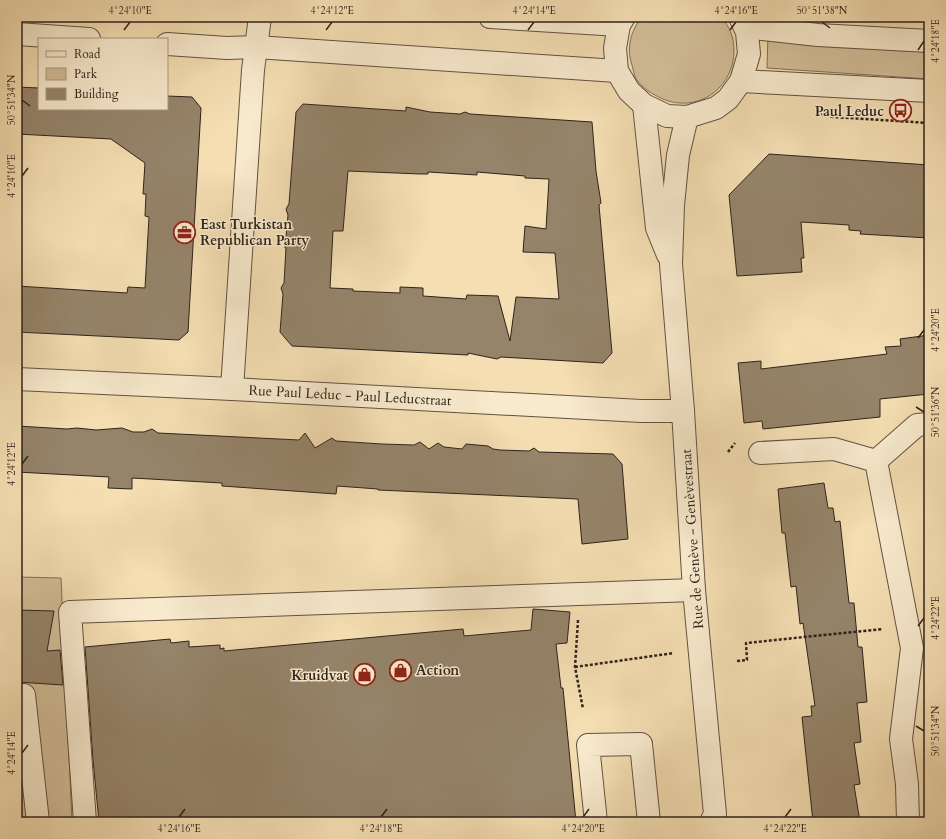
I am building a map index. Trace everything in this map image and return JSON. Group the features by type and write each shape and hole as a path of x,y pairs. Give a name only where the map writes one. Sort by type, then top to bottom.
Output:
{"street":[{"path":"232,389 253,70 260,17"},
{"path":"490,17 621,21 615,48 617,70 629,91 644,105 668,116 687,117 716,108 728,98 741,81 749,54 747,32 742,22"},
{"path":"742,22 818,35 929,41"},
{"path":"17,34 75,38"},
{"path":"168,44 227,48 256,47 617,70"},
{"path":"741,81 929,91"},
{"name":"Rue de Genève - Genèvestraat","path":"644,105 657,228 671,264"},
{"name":"Rue de Genève - Genèvestraat","path":"687,117 678,162 673,205 671,264 683,411 694,590 716,819"},
{"name":"Rue Paul Leduc - Paul Leducstraat","path":"17,379 641,411 683,411"},
{"path":"876,461 917,425 929,424"},
{"path":"760,453 834,448 876,461"},
{"path":"876,461 912,648 901,739 907,784 908,822"},
{"path":"85,822 70,612 694,590"},
{"path":"20,695 38,822"},
{"path":"596,822 588,746 641,744 649,822"}],"path":[{"path":"578,613 575,666 583,709"},
{"path":"737,661 747,660 746,643 908,627"},
{"path":"575,666 700,650"}],"green space":[{"path":"642,17 721,17 731,33 734,50 732,65 727,78 708,96 696,102 683,103 669,101 652,93 635,77 629,52 632,33"},
{"path":"768,34 929,46 929,79 767,68"},
{"path":"17,577 61,578 72,822 17,822"}],"building":[{"path":"17,87 38,88 38,110 168,110 168,96 192,97 201,108 188,332 179,340 17,332 17,286 127,293 128,287 145,288 149,217 145,216 146,194 143,194 145,163 111,139 17,134"},
{"path":"303,104 406,111 406,107 430,112 460,114 465,112 470,114 592,122 596,171 601,203 599,205 612,353 603,363 501,357 497,359 468,353 468,355 292,346 280,332 283,294 281,288 284,283 288,215 286,209 289,204 296,112","holes":["348,171 428,174 428,172 477,175 477,172 525,176 525,178 549,179 546,229 525,226 523,252 555,253 559,299 516,297 510,341 498,296 467,295 466,299 423,296 423,288 400,287 400,293 353,291 353,289 330,288 333,231 343,231"]},
{"path":"769,154 929,165 929,238 860,234 861,231 849,230 849,225 801,222 804,258 801,258 802,272 737,276 729,195"},
{"path":"929,335 929,394 880,399 880,417 763,429 762,421 744,423 738,363 761,361 761,369 887,354 885,347 901,346 900,339"},
{"path":"17,426 96,430 122,428 133,432 144,432 152,429 158,433 299,440 305,433 315,448 332,438 336,441 382,444 414,445 420,442 429,449 438,443 444,447 462,449 466,444 488,446 493,449 500,450 529,451 534,448 539,452 613,454 622,464 628,539 582,544 578,499 378,490 337,486 336,494 222,486 222,483 132,478 132,489 108,488 109,477 17,472"},
{"path":"824,483 828,508 833,508 835,522 840,521 849,603 854,603 858,647 862,647 867,702 857,703 861,742 854,743 860,784 854,785 860,822 813,822 802,717 812,716 811,706 815,706 803,623 800,624 796,586 791,587 785,533 782,533 778,489"},
{"path":"533,609 570,612 567,643 556,644 561,688 563,688 576,822 99,822 85,647 170,639 171,643 189,641 189,647 220,645 220,649 224,648 224,651 463,629 464,636 531,630"},
{"path":"17,610 54,611 47,651 60,650 63,685 17,682"}],"place":[{"name":"Paul Leduc","path":"900,111"},
{"name":"East Turkistan Republican Party","path":"184,232"},
{"name":"Action","path":"401,670"},
{"name":"Kruidvat","path":"364,675"}]}
